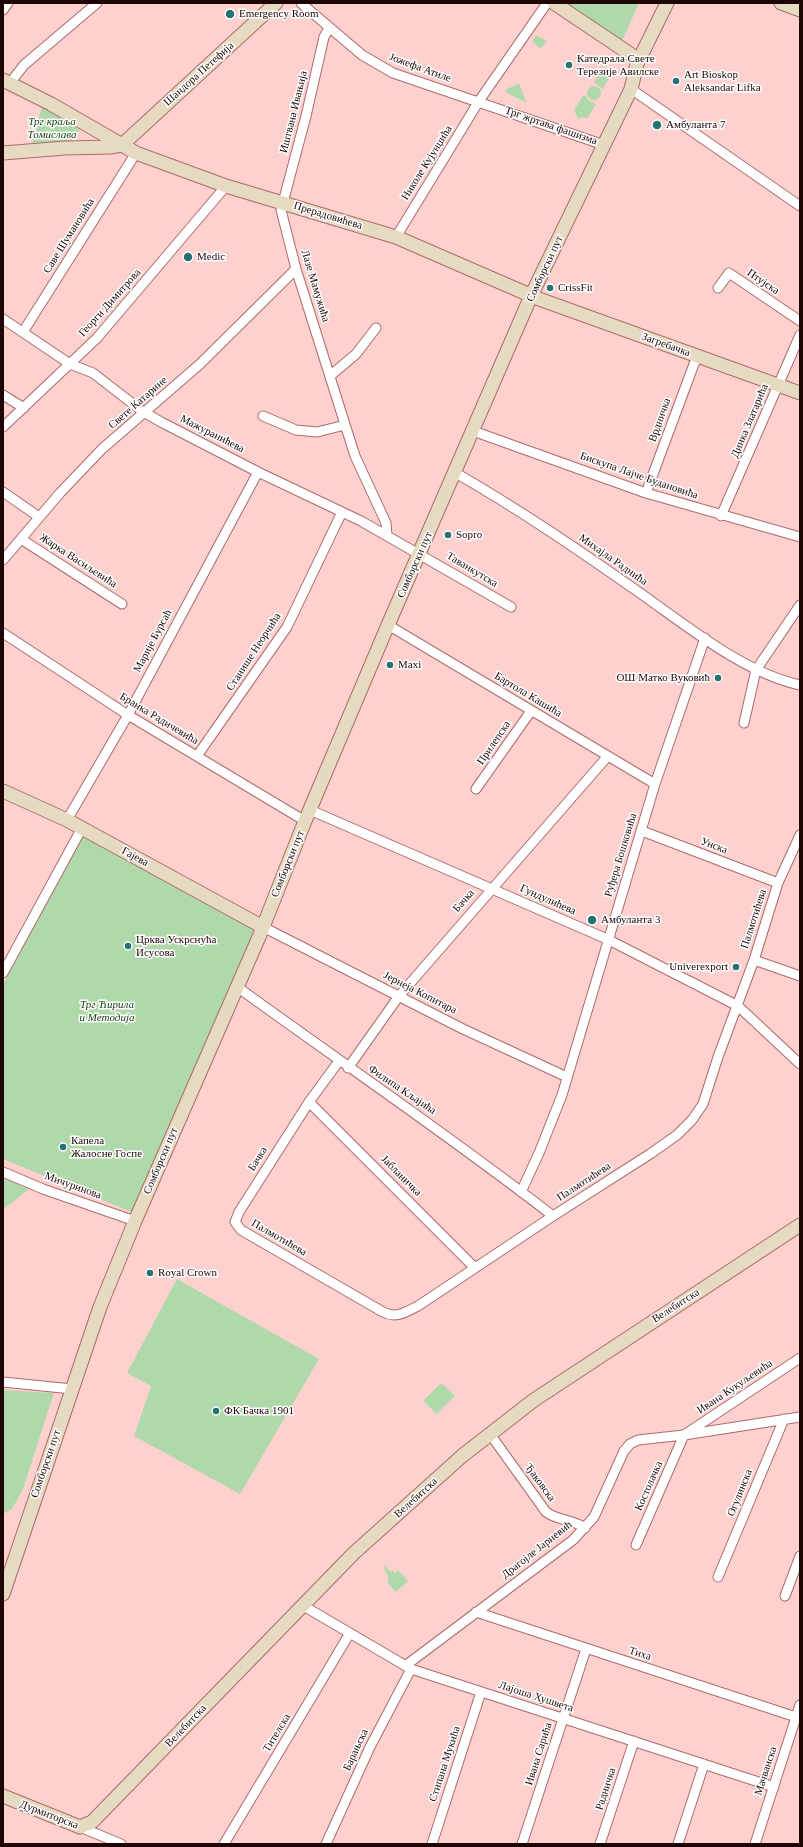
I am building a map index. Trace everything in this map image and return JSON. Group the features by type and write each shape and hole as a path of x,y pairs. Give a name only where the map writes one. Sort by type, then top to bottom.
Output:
{"main road":[{"name":"Шандора Петефија","path":"122,145 276,3"},
{"path":"554,3 639,60"},
{"name":"Трг жртава фашизма","path":"604,145 631,89 639,60 667,3"},
{"path":"781,3 800,10"},
{"path":"7,82 52,104 122,145"},
{"path":"3,153 65,148 112,147 122,145"},
{"name":"Прерадовићева","path":"122,145 136,153 226,186 396,236 532,296"},
{"name":"Сомборски пут","path":"3,1594 100,1307 135,1221 236,986 263,927 308,816 454,472 532,296 604,145"},
{"name":"Загребачка","path":"532,296 800,393"},
{"name":"Гајева","path":"3,792 67,820 263,927"},
{"name":"Велебитска","path":"80,1827 94,1828 302,1605 360,1548 462,1456 534,1400 599,1356 800,1226"},
{"name":"Дурмиторска","path":"3,1796 80,1827"}],"street":[{"path":"3,10 8,3"},
{"path":"7,82 24,65 97,3"},
{"name":"Јожефа Атиле","path":"301,3 362,55 393,73 479,101"},
{"name":"Николе Кујунџића","path":"396,236 479,101 547,3"},
{"name":"Иштвана Ивањија","path":"283,202 306,116 324,37 329,28"},
{"path":"631,89 800,206"},
{"name":"Трг жртава фашизма","path":"479,101 604,145"},
{"name":"Саве Шумановића","path":"23,332 136,153"},
{"name":"Георги Димитрова","path":"3,427 97,338 226,186"},
{"name":"Лазе Мамужића","path":"283,202 281,210 296,269 355,456 386,523 387,535"},
{"name":"Свете Катарине","path":"3,560 39,517 102,449 146,413 200,364 296,269"},
{"name":"Птујска","path":"718,288 729,273 800,321"},
{"name":"Мажуранићева","path":"3,319 70,364 93,373 146,413 258,472 387,535 420,554"},
{"path":"330,376 356,354 376,328"},
{"name":"Динка Златарића","path":"722,516 800,335"},
{"name":"Врдничка","path":"646,493 697,356"},
{"path":"3,395 24,408"},
{"path":"263,416 296,430 317,432 345,425"},
{"name":"Бискупа Лајче Будановића","path":"473,431 646,493 800,538"},
{"name":"Марије Бурсаћ","path":"67,820 128,715 258,472"},
{"name":"Михајла Раднића","path":"454,472 541,524 705,638 756,670 786,682 800,685"},
{"path":"3,492 39,517"},
{"name":"Станише Неорчића","path":"197,756 288,626 342,512"},
{"name":"Жарка Васиљевића","path":"21,539 122,604"},
{"name":"Таванкутска","path":"420,554 511,607"},
{"path":"744,723 756,670 800,605"},
{"name":"Бартола Кашића","path":"388,626 607,757 655,784"},
{"name":"Бранка Радичевића","path":"3,633 128,715 197,756 308,816"},
{"name":"Руђера Бошковића","path":"522,1192 553,1120 607,939 642,831 655,784 705,638"},
{"name":"Прилепска","path":"476,789 530,711"},
{"name":"Бачка","path":"348,1068 399,996 491,888 607,757"},
{"name":"Гундулићева","path":"308,816 491,888 607,939 738,1006 800,1064"},
{"path":"3,973 82,828"},
{"name":"Унска","path":"642,831 778,883"},
{"name":"Палмотићева","path":"239,1212 235,1222 241,1230 390,1316 397,1315 418,1306 553,1216 650,1154 677,1135 692,1120 703,1104 718,1057 754,960 778,883 800,835"},
{"name":"Јернеја Копитара","path":"263,927 496,1045 567,1077"},
{"path":"754,960 800,976"},
{"name":"Филипа Кљајића","path":"236,986 339,1062 432,1125 553,1216"},
{"name":"Бачка","path":"239,1212 309,1102 339,1062"},
{"name":"Јабланичка","path":"309,1102 475,1268"},
{"name":"Мичуринова","path":"3,1172 43,1189 135,1221"},
{"name":"Ивана Кукуљевића","path":"684,1435 800,1358"},
{"path":"3,1382 72,1389"},
{"path":"713,1416 712,1424 717,1430"},
{"name":"Драгојле Јарневић","path":"408,1667 476,1612 561,1549 585,1528 594,1517 628,1446 638,1440 684,1435 800,1417"},
{"name":"Огулинска","path":"718,1577 784,1419"},
{"name":"Ђаковска","path":"490,1434 546,1512 556,1518 576,1522 585,1528"},
{"name":"Костолачка","path":"636,1545 684,1435"},
{"path":"785,1596 800,1556"},
{"name":"Лајоша Хушвета","path":"302,1605 408,1667 774,1787"},
{"name":"Тиха","path":"476,1612 796,1717"},
{"name":"Тителска","path":"224,1844 350,1633"},
{"name":"Ивана Сарића","path":"522,1844 586,1649"},
{"name":"Барањска","path":"326,1844 408,1667"},
{"name":"Стипана Мукића","path":"432,1844 481,1692"},
{"name":"Мачванска","path":"755,1844 800,1705"},
{"name":"Радничка","path":"600,1844 634,1741"},
{"path":"678,1844 704,1764"},
{"path":"94,1828 122,1844"}],"green space":[{"path":"561,3 639,3 622,41"},
{"path":"536,35 547,41 540,49 532,41"},
{"path":"604,67 612,73 603,89 594,82"},
{"path":"519,83 526,101 525,102 505,92 507,89"},
{"path":"591,86 597,86 601,90 601,96 597,100 591,100 587,96 587,90"},
{"path":"583,96 586,96 588,100 596,104 587,119 583,117 578,119 574,110"},
{"name":"Трг краља Томислава","path":"42,106 76,123 79,129 76,135 72,139 60,143 32,145"},
{"name":"Трг Ћирила и Методија","path":"84,832 257,927 134,1213 3,1159 3,985"},
{"path":"3,1177 29,1189 3,1210"},
{"name":"ФК Бачка 1901","path":"177,1279 319,1359 240,1494 134,1436 151,1386 127,1373"},
{"path":"441,1383 455,1396 437,1414 423,1401"},
{"path":"3,1390 54,1393 23,1489 12,1509 3,1514"},
{"path":"385,1566 391,1572 393,1570 395,1573 398,1570 408,1581 396,1592 388,1583 388,1576 383,1567"}],"place":[{"name":"Emergency Room","path":"230,14"},
{"name":"Катедрала Свете Терезије Авилске","path":"569,65"},
{"name":"Art Bioskop Aleksandar Lifka","path":"676,81"},
{"name":"Амбуланта 7","path":"657,125"},
{"name":"Medic","path":"188,257"},
{"name":"CrissFit","path":"550,288"},
{"name":"Sopro","path":"448,535"},
{"name":"Maxi","path":"390,665"},
{"name":"ОШ Матко Вуковић","path":"718,678"},
{"name":"Амбуланта 3","path":"592,920"},
{"name":"Црква Ускрснућа Исусова","path":"128,946"},
{"name":"Univerexport","path":"736,967"},
{"name":"Капела Жалосне Госпе","path":"63,1147"},
{"name":"Royal Crown","path":"150,1273"},
{"name":"ФК Бачка 1901","path":"216,1411"}]}
